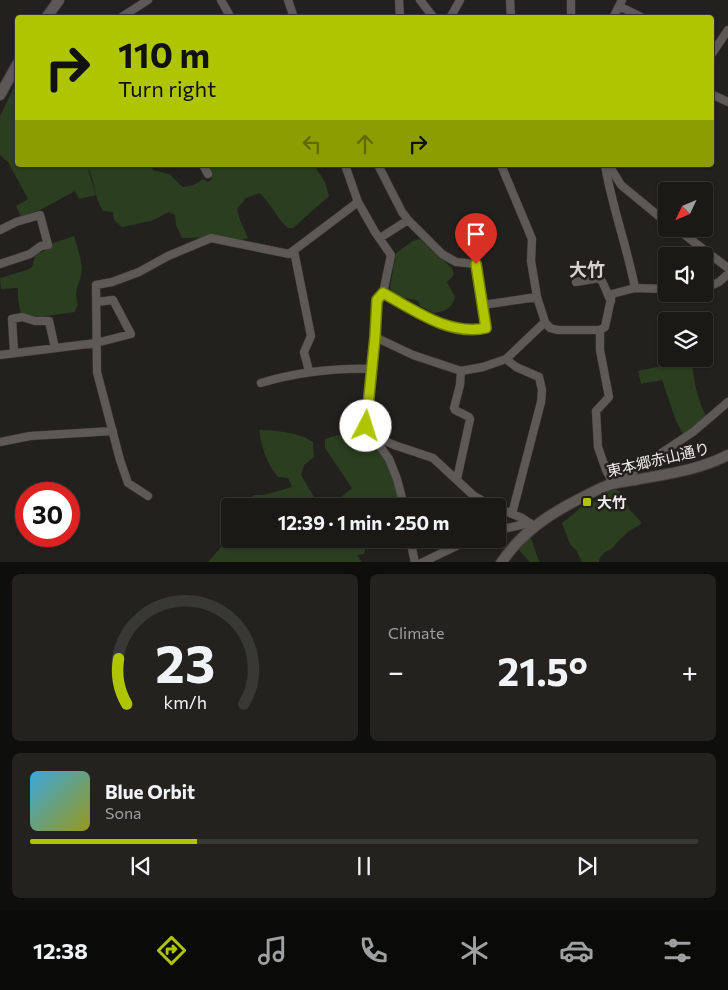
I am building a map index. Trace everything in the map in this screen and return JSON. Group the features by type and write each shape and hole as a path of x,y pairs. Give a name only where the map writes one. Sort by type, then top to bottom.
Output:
{"street":[{"path":"48,15 60,0"},
{"path":"125,15 148,0"},
{"path":"221,0 229,15"},
{"path":"288,0 293,15"},
{"path":"399,0 400,15"},
{"path":"420,0 432,15"},
{"path":"452,15 460,0"},
{"path":"510,0 511,15"},
{"path":"571,0 571,15"},
{"path":"615,15 621,3 639,15"},
{"path":"714,51 728,30"},
{"path":"0,95 15,68"},
{"path":"714,95 728,102"},
{"path":"204,167 208,174"},
{"path":"346,167 358,202 392,255 383,293 377,300 366,426 389,459 402,498"},
{"path":"379,167 408,220 442,254 456,262 476,264 486,328 467,331 449,327 383,293"},
{"path":"502,167 532,239 531,261 537,297 545,322 550,328 558,330 600,330 605,327 612,294 634,288 658,289"},
{"path":"606,167 610,192 630,263 634,288"},
{"path":"608,167 621,185 658,215"},
{"path":"148,496 128,483 97,372 96,285 112,282 140,272 168,256 211,238 289,254 358,202"},
{"path":"0,230 16,222 40,215 48,245 41,246 30,254 0,264"},
{"path":"380,238 408,220"},
{"path":"689,238 728,268"},
{"path":"294,251 311,336 304,352 309,372"},
{"path":"713,285 728,274"},
{"path":"576,282 599,278 602,280 606,292 612,301"},
{"path":"483,305 537,297"},
{"path":"0,355 96,343 131,334 114,300 96,302"},
{"path":"14,352 12,319 22,317 35,321 49,321 55,348"},
{"path":"375,337 413,355 461,371 484,367 506,358 545,322"},
{"path":"600,330 600,350 609,398 596,411 598,447 606,470 617,483 693,432 728,402"},
{"path":"506,358 516,367 539,378 542,390 512,514"},
{"path":"261,382 309,372 346,368 371,369"},
{"path":"457,479 470,419 454,408 460,385 461,371"},
{"path":"0,442 30,436 113,431"},
{"path":"371,434 433,458 478,498"},
{"name":"東本郷赤山通り","path":"501,562 532,525 594,491 617,483 693,469 728,455"},
{"path":"506,511 532,525"},
{"path":"506,529 532,525"},
{"path":"412,548 415,562"},
{"path":"421,562 451,548"}],"green space":[{"path":"15,85 15,167 87,167 96,195 79,199 75,191 42,209 21,217 16,206 28,199 8,162 0,155 0,116"},
{"path":"87,167 151,167 153,170 169,174 183,187 194,185 203,179 208,182 212,179 206,167 315,167 325,182 329,196 293,228 288,228 259,193 246,198 237,209 248,238 241,240 228,237 182,238 176,225 175,215 169,212 151,221 122,227 114,220 113,212 103,211 100,206"},
{"path":"74,236 82,268 76,294 78,304 75,312 40,317 21,314 18,288 1,289 0,278 27,270 32,267 35,255 50,248 50,244"},
{"path":"420,239 452,268 454,275 447,282 455,297 448,309 434,313 420,306 418,301 392,294 390,287 396,253 413,241"},
{"path":"658,367 693,367 696,388 706,416 684,436 676,421 662,380 641,384 638,371"},
{"path":"360,428 366,428 387,460 399,498 340,498 352,488 325,448 325,439"},
{"path":"259,430 295,434 313,442 314,457 304,465 301,475 315,498 251,498 253,495 264,495 292,487 288,478 278,477 270,466 263,449"},
{"path":"615,489 620,492 629,509 641,522 640,525 623,536 612,548 603,554 599,562 582,562 576,550 570,544 562,523 583,506 588,506 605,493"},
{"path":"530,537 540,562 530,562 518,549"},
{"path":"221,547 366,548 364,554 357,555 362,562 208,562"}],"place":[{"name":"大竹","path":"587,502"}],"district":[{"name":"大竹","path":"587,269"}],"route":[{"path":"366,426 378,296 383,293 449,327 467,331 486,328 476,264"}]}
